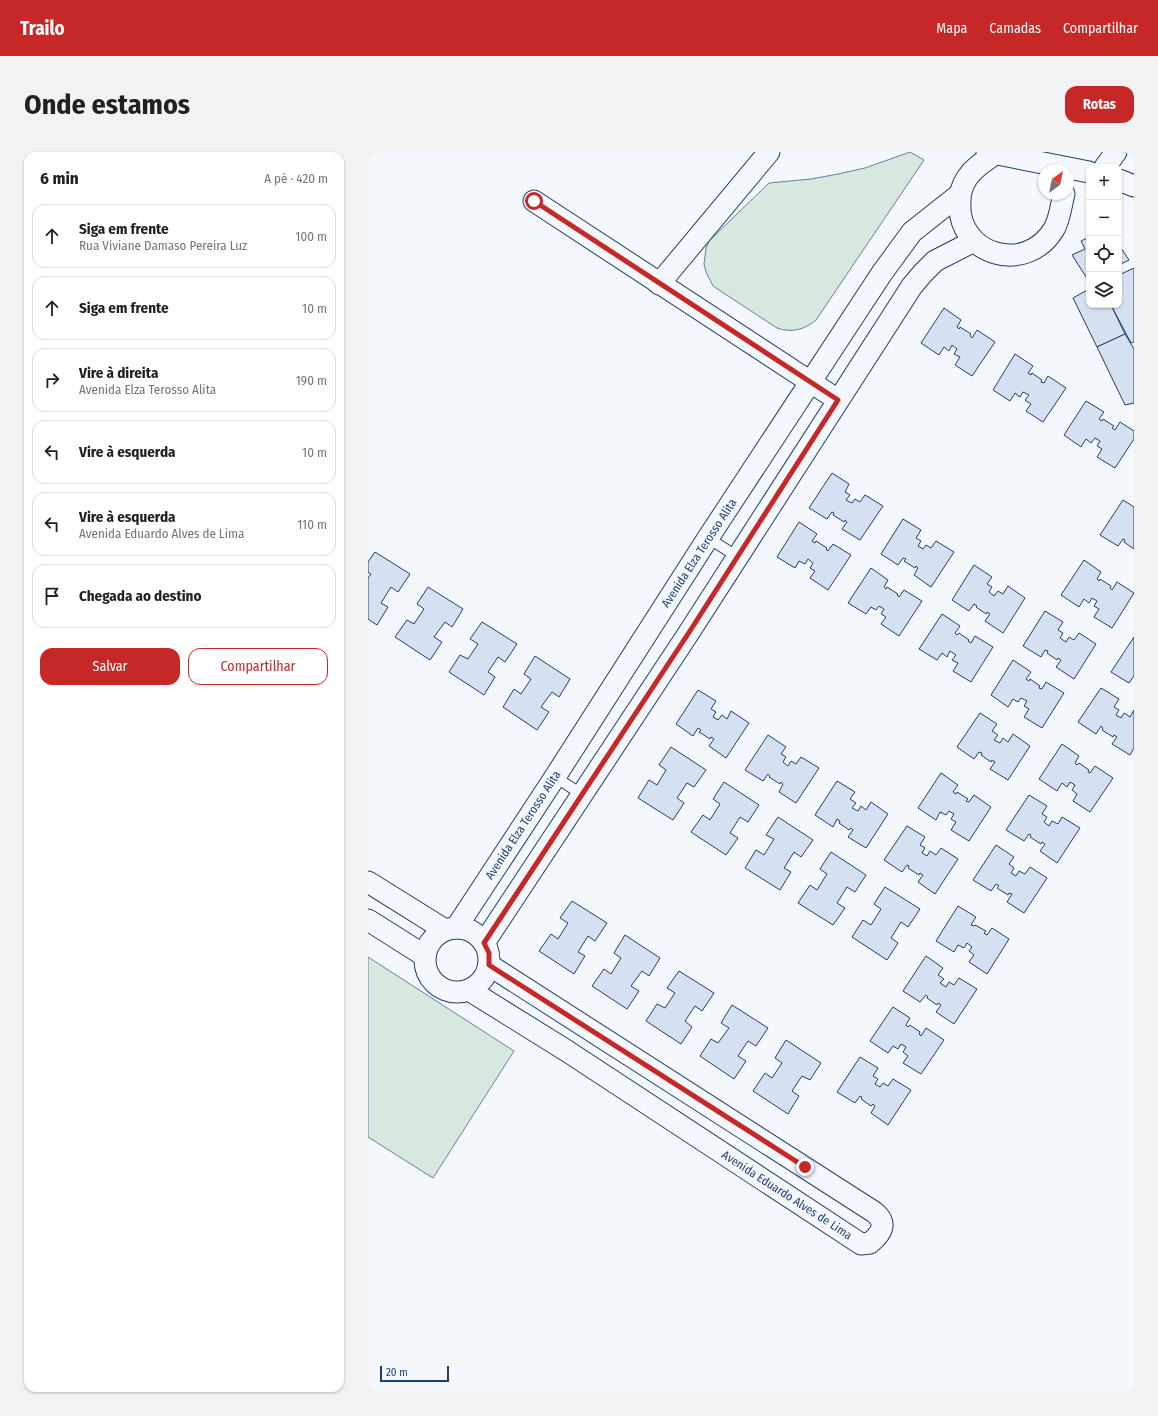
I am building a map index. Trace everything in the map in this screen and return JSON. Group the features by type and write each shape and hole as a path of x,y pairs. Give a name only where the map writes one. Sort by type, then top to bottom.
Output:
{"street":[{"path":"659,284 769,152"},
{"path":"1107,164 1116,152"},
{"path":"1063,200 1060,213 1054,228 1045,241 1032,250 1018,255 1002,255 987,250 974,241 964,228 959,211 960,194 967,178 991,153 1076,172"},
{"path":"1122,181 1134,186"},
{"name":"Avenida Elza Terosso Alita","path":"450,929 555,777 708,538 882,273 912,232 960,194"},
{"path":"534,201 838,400"},
{"path":"484,943 583,796 912,286 922,273 935,261 974,241"},
{"path":"368,882 450,929"},
{"path":"368,920 425,956"},
{"path":"450,929 467,929 477,935 484,943 489,953 489,965 486,975 479,984 469,990 458,992 447,991 437,986 430,977 425,967 425,956 428,945 435,936 450,929"},
{"name":"Avenida Eduardo Alves de Lima","path":"469,990 566,1051 861,1244 870,1243 881,1231 883,1226 882,1221 874,1212 489,965"}],"lane":[{"path":"708,538 738,557"},
{"path":"555,777 583,796"}],"shaded area":[{"path":"910,152 924,160 816,320 798,330 782,330 713,286 704,264 706,248 709,241 769,183 811,179 838,174 865,168"},
{"path":"368,957 514,1051 433,1178 368,1137"}],"building":[{"path":"1086,238 1086,277 1072,255 1085,249 1081,241"},
{"path":"1122,250 1129,260 1122,264"},
{"path":"1134,268 1134,342 1131,343 1113,308 1122,308 1122,274"},
{"path":"1086,291 1086,308 1112,308 1125,334 1097,347 1073,298"},
{"path":"944,308 961,320 957,327 959,329 960,327 971,334 970,336 972,338 977,330 995,342 972,376 955,365 960,357 954,354 957,349 952,345 949,351 944,347 939,355 921,343"},
{"path":"1125,334 1134,349 1134,403 1125,405 1097,347"},
{"path":"1015,354 1033,366 1028,373 1031,375 1032,373 1042,380 1041,382 1044,383 1048,376 1066,388 1043,422 1026,411 1031,404 1025,400 1029,395 1023,392 1020,397 1015,393 1010,401 993,390"},
{"path":"1086,401 1104,412 1099,419 1102,421 1103,419 1114,426 1112,428 1115,430 1120,422 1134,431 1134,439 1115,468 1097,457 1102,449 1097,446 1100,441 1095,438 1091,443 1086,439 1081,447 1064,435"},
{"path":"832,473 849,484 845,492 850,495 846,500 852,503 855,499 860,502 865,495 883,506 860,540 842,529 847,522 845,520 844,522 833,515 834,513 832,512 827,519 809,508"},
{"path":"1123,500 1134,507 1134,549 1124,542 1125,540 1123,539 1118,546 1100,535"},
{"path":"903,519 921,530 916,538 921,541 918,546 923,549 926,545 931,548 936,541 954,552 931,587 914,575 918,568 916,566 915,568 904,561 906,559 903,558 898,565 881,554"},
{"path":"799,522 817,534 812,541 815,543 816,541 827,548 826,549 828,551 833,544 851,555 828,590 810,578 815,571 810,568 813,563 808,559 805,564 799,561 795,568 777,557"},
{"path":"375,552 410,574 398,592 391,587 381,603 388,607 377,625 368,619 368,578 371,574 368,572 368,562"},
{"path":"1084,560 1101,572 1097,579 1099,581 1100,579 1111,586 1110,588 1112,590 1117,582 1134,593 1112,628 1094,617 1099,609 1094,606 1097,601 1092,598 1089,603 1084,599 1079,607 1061,595"},
{"path":"974,565 992,577 987,584 992,587 989,592 994,596 998,591 1003,594 1008,586 1025,598 1003,633 985,621 990,614 987,612 986,614 974,604 969,611 952,600"},
{"path":"871,568 888,580 884,587 886,589 887,587 898,594 897,595 899,597 904,590 922,601 899,636 881,624 886,617 881,614 884,609 879,606 876,610 871,607 866,614 848,603"},
{"path":"428,587 463,609 452,627 445,622 434,637 442,642 430,660 395,637 407,620 414,624 424,609 417,604"},
{"path":"1045,611 1063,622 1058,630 1063,633 1060,638 1066,642 1069,637 1074,640 1079,633 1096,644 1074,679 1056,667 1061,660 1058,658 1057,660 1047,653 1048,651 1045,650 1041,657 1023,646"},
{"path":"942,614 960,626 955,633 957,635 959,633 971,643 975,636 993,647 971,682 953,671 958,663 952,660 956,655 950,651 947,657 942,653 937,660 919,649"},
{"path":"482,622 517,644 505,662 498,657 488,672 495,677 484,695 449,672 460,655 468,659 478,644 470,639"},
{"path":"1134,637 1134,676 1129,683 1111,672"},
{"path":"535,656 570,679 559,697 552,692 541,707 549,712 537,730 503,707 514,689 521,694 531,679 524,674"},
{"path":"1013,660 1031,672 1026,679 1029,681 1030,679 1040,686 1039,688 1042,689 1046,682 1064,693 1042,728 1024,717 1029,709 1024,706 1027,701 1021,698 1018,702 1013,699 1008,707 991,695"},
{"path":"1101,688 1119,699 1114,707 1119,710 1116,715 1121,718 1124,713 1130,717 1134,710 1134,748 1130,755 1112,744 1117,737 1114,735 1113,737 1102,730 1103,728 1101,726 1096,734 1078,722"},
{"path":"698,690 716,701 711,709 716,712 713,717 718,720 722,715 727,719 731,711 749,723 726,758 709,746 714,739 711,737 710,739 699,732 701,730 698,728 693,736 676,724"},
{"path":"980,713 997,724 992,731 998,735 994,740 1000,743 1003,738 1008,742 1013,734 1030,746 1008,780 990,769 995,762 992,760 991,762 981,755 982,753 979,752 974,759 957,747"},
{"path":"768,735 786,747 781,754 786,757 783,762 788,766 791,761 796,764 801,757 819,768 796,803 779,792 783,784 781,782 780,784 769,777 770,776 768,774 763,781 745,770"},
{"path":"1062,744 1079,756 1075,763 1077,765 1079,763 1089,770 1088,772 1090,773 1095,766 1113,778 1090,812 1073,801 1077,794 1072,790 1075,785 1070,782 1067,787 1062,783 1057,791 1039,779"},
{"path":"671,747 706,770 694,787 687,783 677,798 684,803 673,820 638,798 649,780 657,785 666,770 659,765"},
{"path":"941,773 958,785 953,792 956,794 957,792 968,799 966,801 969,802 974,795 991,807 969,841 951,830 956,822 951,819 954,814 949,811 946,815 940,812 936,820 918,808"},
{"path":"837,781 855,792 850,799 856,803 852,808 858,811 861,806 866,810 871,802 888,814 866,848 848,837 853,830 851,828 849,830 839,823 840,821 837,819 833,827 815,815"},
{"path":"724,782 759,805 748,822 740,817 730,833 738,838 726,855 691,832 703,815 710,820 720,804 713,799"},
{"path":"1029,795 1047,806 1042,814 1047,817 1044,822 1049,826 1052,821 1058,824 1062,817 1080,828 1057,863 1040,851 1045,844 1042,842 1041,844 1030,837 1031,835 1029,834 1024,841 1006,830"},
{"path":"778,817 813,840 801,857 794,852 784,868 791,872 780,890 745,868 756,850 764,855 774,839 766,835"},
{"path":"907,826 925,837 920,845 925,848 922,853 927,856 930,851 936,855 941,848 958,859 935,894 918,882 923,875 920,873 919,875 908,868 909,866 907,865 902,872 884,860"},
{"path":"996,845 1014,857 1009,864 1014,868 1011,873 1016,876 1019,871 1025,874 1030,867 1047,878 1024,913 1007,902 1012,894 1009,893 1008,895 997,888 999,886 996,884 991,891 973,880"},
{"path":"831,852 866,875 855,892 847,887 837,903 845,908 833,925 798,903 810,885 817,890 827,874 820,869"},
{"path":"885,887 920,909 908,927 901,922 891,938 898,943 887,960 852,937 863,920 871,925 881,909 874,904"},
{"path":"572,901 607,923 595,941 588,936 578,952 585,956 574,974 539,951 551,934 558,939 568,923 560,918"},
{"path":"958,906 976,917 971,925 975,925 986,931 984,933 987,935 992,928 1009,939 987,974 969,962 974,955 969,951 972,947 967,943 964,948 958,945 954,952 936,941"},
{"path":"625,935 660,958 649,976 642,971 631,986 639,991 627,1009 592,986 604,969 611,974 621,958 614,953"},
{"path":"926,956 943,968 938,975 944,979 940,983 946,987 949,982 954,985 959,978 977,989 954,1024 936,1012 941,1005 938,1003 937,1005 927,998 928,997 926,995 920,1002 903,991"},
{"path":"679,971 714,993 702,1011 695,1006 685,1021 692,1027 681,1044 646,1021 657,1004 665,1008 675,993 667,988"},
{"path":"732,1005 768,1028 756,1046 748,1041 738,1056 746,1061 734,1079 700,1056 711,1039 718,1043 729,1028 721,1023"},
{"path":"893,1007 910,1018 906,1025 908,1027 910,1025 920,1032 919,1034 921,1036 926,1028 944,1040 921,1074 903,1063 908,1056 903,1052 906,1047 901,1044 898,1049 893,1046 888,1053 870,1041"},
{"path":"786,1040 821,1063 810,1080 802,1076 792,1091 799,1096 788,1114 753,1091 765,1073 772,1078 782,1063 775,1058"},
{"path":"860,1057 878,1068 873,1076 878,1079 875,1084 880,1087 883,1083 888,1086 893,1079 911,1090 888,1125 871,1113 875,1106 873,1104 871,1106 861,1099 862,1097 860,1096 855,1103 837,1092"}],"route":[{"path":"534,201 838,400 583,796 484,943 489,953 489,965 805,1167"}]}
